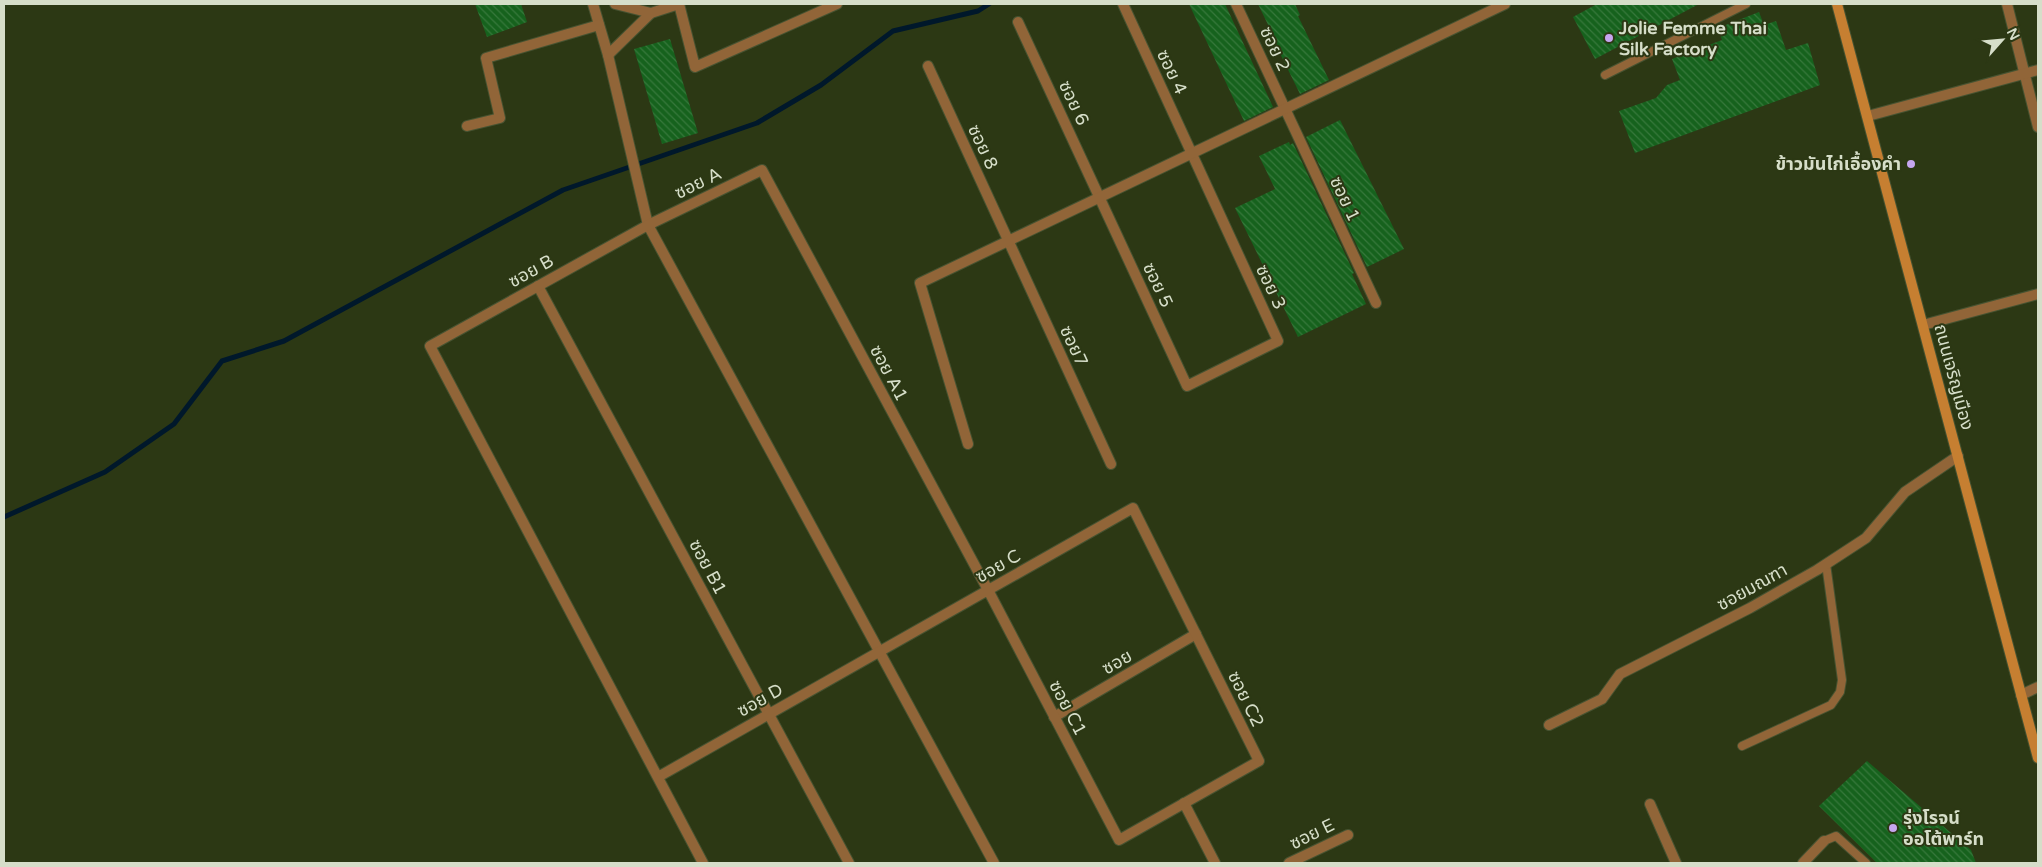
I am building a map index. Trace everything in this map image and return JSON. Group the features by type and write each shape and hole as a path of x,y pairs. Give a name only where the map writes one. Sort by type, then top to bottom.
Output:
{"main road":[{"name":"ถนนเจริญเมือง","path":"1837,4 2038,758"}],"street":[{"path":"593,4 608,55 648,225 994,863"},
{"path":"616,4 651,13"},
{"path":"608,55 651,13 679,4 695,67 837,4"},
{"name":"ซอย 4","path":"1123,4 1192,153"},
{"name":"ซอย 2","path":"1236,4 1285,109"},
{"path":"968,444 920,283 1505,4"},
{"path":"2007,4 2038,127"},
{"name":"ซอย 6","path":"1018,22 1100,197"},
{"path":"467,126 500,118 486,58 600,25"},
{"name":"ซอย 8","path":"928,66 1008,241"},
{"path":"1868,116 2038,70"},
{"name":"ซอย 1","path":"1285,109 1376,303"},
{"name":"ซอย 3","path":"1188,386 1278,342 1192,153"},
{"name":"ซอย A","path":"648,225 762,170"},
{"name":"ซอย A1","path":"762,170 988,590"},
{"name":"ซอย 5","path":"1100,197 1188,386"},
{"name":"ซอย B","path":"648,225 430,346 658,777"},
{"name":"ซอย7","path":"1008,241 1111,464"},
{"name":"ซอย B1","path":"538,286 850,863"},
{"path":"1923,325 2038,294"},
{"name":"ซอยมณฑา","path":"1549,725 1602,700 1620,674 1750,608 1826,564 1866,538 1905,492 1958,456"},
{"name":"ซอย C","path":"880,652 1133,508"},
{"name":"ซอย C2","path":"1119,840 1259,761 1133,508"},
{"name":"ซอย C1","path":"988,590 1119,840"},
{"name":"ซอย","path":"1054,717 1196,634"},
{"name":"ซอย D","path":"658,777 880,652"},
{"path":"2021,695 2038,687"},
{"path":"658,777 703,863"},
{"path":"1184,803 1215,863"},
{"path":"1650,804 1676,863"},
{"name":"ซอย E","path":"1290,863 1348,835"},
{"path":"1802,863 1824,841"}],"lane":[{"path":"1604,75 1746,4"},
{"path":"1742,746 1831,705 1840,692 1842,680 1826,564"},
{"path":"1824,841 1836,836 1866,863"}],"building":[{"path":"475,4 521,4 527,22 487,37"},
{"path":"1189,4 1225,4 1273,107 1244,121"},
{"path":"1258,4 1295,4 1300,15 1298,16 1329,80 1300,94"},
{"name":"Jolie Femme Thai Silk Factory","path":"1597,4 1699,4 1595,59 1573,17"},
{"path":"1759,12 1764,25 1776,21 1786,50 1808,43 1820,85 1635,153 1619,111 1656,98 1667,85 1680,80 1672,59 1722,40 1718,28"},
{"path":"670,39 698,133 662,144 634,49"},
{"path":"1340,120 1404,249 1367,267 1306,137"},
{"path":"1289,142 1290,145 1293,143 1354,273 1352,274 1366,304 1298,337 1235,208 1275,189 1259,156"},
{"name":"รุ่งโรจน์ ออโต้พาร์ท","path":"1867,761 1971,850 1976,863 1877,863 1819,806"}],"waterway":[{"path":"4,517 105,472 174,424 222,361 284,341 563,190 757,123 821,85 893,31 978,11 989,4"}],"place":[{"name":"Jolie Femme Thai Silk Factory","path":"1609,38"},
{"name":"ข้าวมันไก่เอื้องคํา","path":"1911,164"},
{"name":"รุ่งโรจน์ ออโต้พาร์ท","path":"1893,828"}]}
